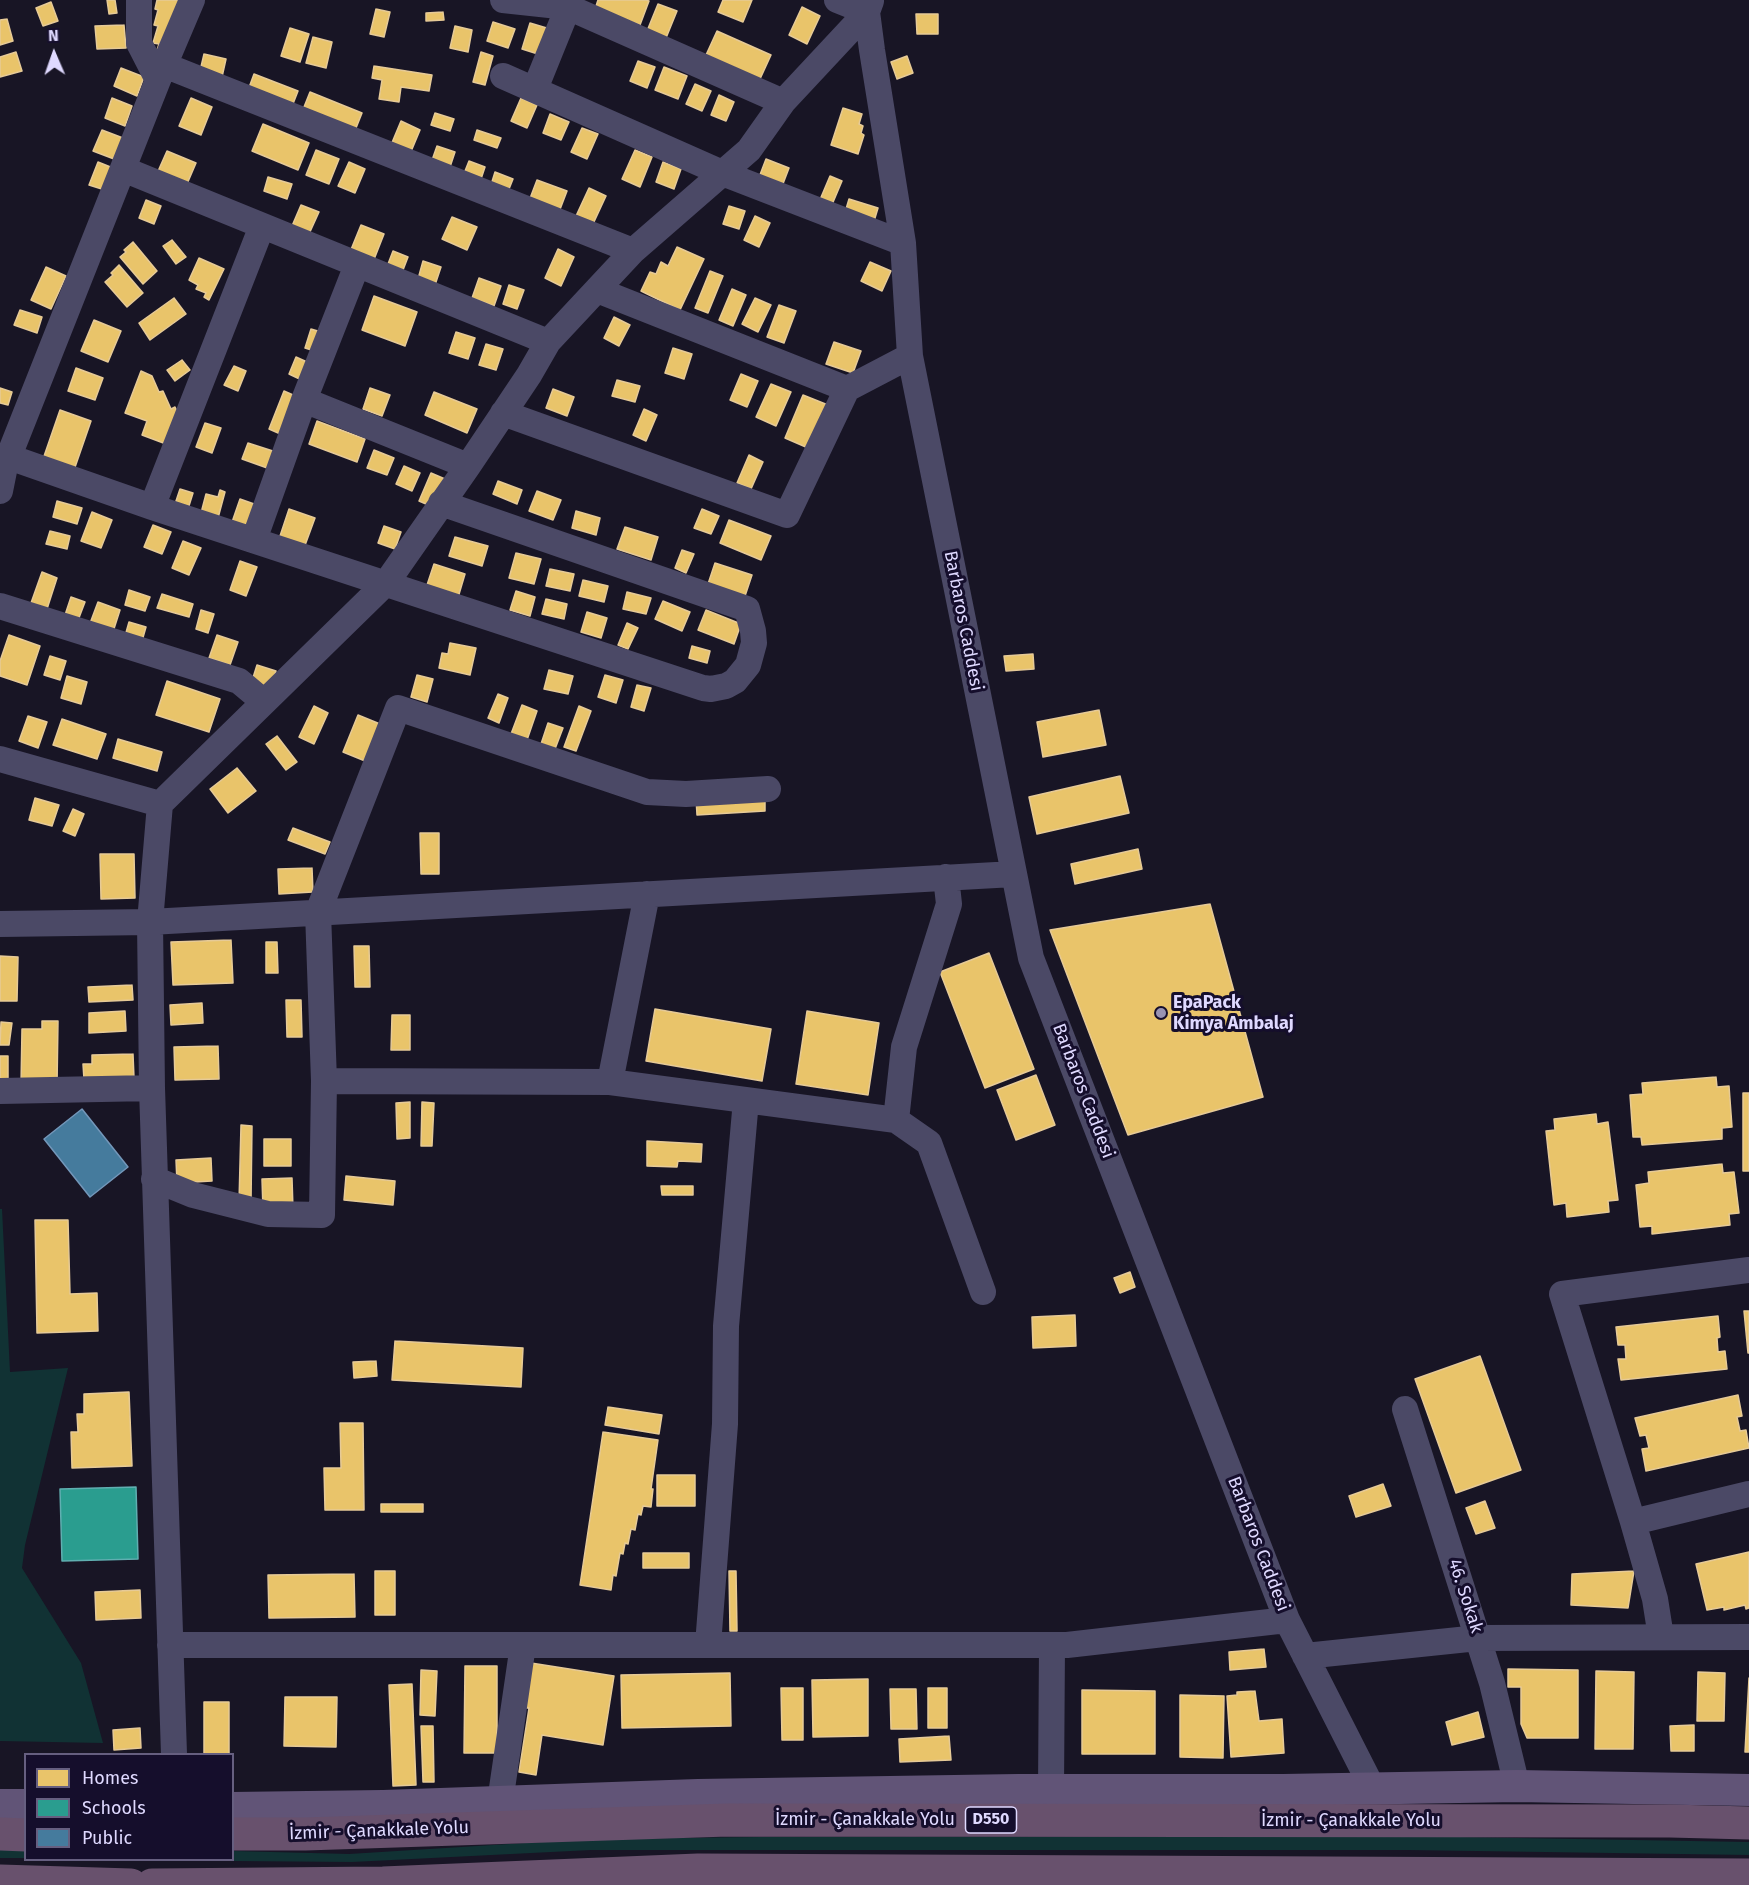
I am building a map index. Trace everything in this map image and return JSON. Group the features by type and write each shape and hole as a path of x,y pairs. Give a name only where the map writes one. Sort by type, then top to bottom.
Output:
{"highway":[{"name":"İzmir - Çanakkale Yolu","path":"234,1834 305,1834 728,1820 1749,1823"},
{"path":"0,1834 24,1835"},
{"path":"152,1885 383,1883 698,1870 1749,1875"},
{"path":"0,1881 131,1885"}],"main road":[{"path":"234,1809 698,1795 1051,1790 1518,1786 1749,1790"},
{"path":"0,1805 24,1805"}],"street":[{"path":"139,0 139,43 161,72 633,251"},
{"path":"0,491 5,460 192,0"},
{"path":"503,0 569,4 783,102"},
{"path":"837,0 869,6"},
{"path":"534,89 569,4"},
{"path":"174,1753 152,1088 150,922 159,804 387,582 468,466 529,375 548,342 633,251 749,150 783,102 869,6"},
{"name":"Barbaros Caddesi","path":"869,6 903,243 910,356 1031,958 1287,1620 1373,1789"},
{"path":"503,76 722,173 903,243"},
{"path":"123,169 548,342"},
{"path":"152,507 262,226"},
{"path":"254,540 304,400 357,265"},
{"path":"597,290 847,389"},
{"path":"503,413 787,515 847,389 910,356"},
{"path":"304,400 468,466"},
{"path":"5,460 387,582 703,688 726,686 735,681 747,665 754,643 747,609 441,503"},
{"path":"0,606 238,681 264,702"},
{"path":"154,1179 193,1195 268,1214 322,1215 324,1081 318,912 398,708 647,792 686,794 768,789"},
{"path":"0,759 159,804"},
{"path":"0,924 150,922 1014,874"},
{"path":"896,1120 904,1047 949,904 946,878"},
{"path":"610,1082 647,894"},
{"path":"324,1081 610,1082 896,1120 930,1143 983,1292"},
{"path":"0,1091 152,1088"},
{"path":"708,1645 725,1424 726,1326 746,1100"},
{"path":"1661,1637 1655,1599 1633,1522 1562,1294 1749,1270"},
{"name":"46. Sokak","path":"1405,1409 1492,1683 1518,1786"},
{"path":"1633,1522 1749,1494"},
{"path":"170,1646 1067,1645 1287,1620"},
{"path":"1305,1656 1478,1638 1749,1637"},
{"path":"500,1802 523,1645"},
{"path":"1051,1790 1052,1645"}],"green space":[{"path":"0,1209 2,1209 10,1372 68,1368 25,1545 22,1568 81,1663 103,1743 0,1741"},
{"path":"1403,1836 1749,1842 1749,1855 1407,1850 591,1850 352,1862 233,1861 234,1851 349,1854 590,1839"},
{"path":"0,1848 24,1848 24,1858 0,1858"}],"building: Homes":[{"path":"107,0 115,0 117,13 109,14"},
{"path":"157,0 182,0 157,50 159,44 153,43 158,26 154,25 158,10 155,9"},
{"path":"598,0 649,1 640,25 595,9"},
{"path":"723,0 752,0 743,22 718,12"},
{"path":"51,2 58,21 43,26 36,8"},
{"path":"658,4 677,11 666,38 647,31"},
{"path":"802,7 820,16 807,44 789,35"},
{"path":"376,9 390,12 384,37 370,34"},
{"path":"443,12 444,20 426,21 426,13"},
{"path":"916,14 938,14 938,34 917,34"},
{"path":"7,19 13,41 0,45 0,20"},
{"path":"493,22 515,29 508,48 487,41"},
{"path":"530,23 550,29 541,55 522,49"},
{"path":"124,25 126,48 97,49 95,26"},
{"path":"455,26 472,30 468,52 450,48"},
{"path":"290,28 309,34 300,62 281,56"},
{"path":"717,31 771,55 760,79 706,55"},
{"path":"313,37 332,42 326,68 306,63"},
{"path":"16,52 22,71 0,77 0,57"},
{"path":"481,52 493,56 485,85 473,82"},
{"path":"204,54 226,59 222,77 200,71"},
{"path":"907,56 913,73 897,79 891,62"},
{"path":"638,61 655,67 647,88 630,81"},
{"path":"374,66 432,75 429,91 401,87 399,102 379,99 382,80 372,78"},
{"path":"664,67 687,76 678,99 655,90"},
{"path":"121,68 144,77 137,96 114,86"},
{"path":"254,74 298,91 291,109 247,93"},
{"path":"695,84 711,91 702,111 686,104"},
{"path":"310,92 362,113 354,133 302,112"},
{"path":"719,95 734,102 726,121 711,115"},
{"path":"112,98 132,106 125,126 105,118"},
{"path":"191,98 212,107 201,135 179,126"},
{"path":"521,98 537,105 527,128 511,121"},
{"path":"843,108 862,114 859,124 863,126 861,133 864,135 858,154 831,145"},
{"path":"435,113 454,119 450,131 431,125"},
{"path":"550,114 569,122 561,140 543,133"},
{"path":"401,121 420,130 410,154 391,145"},
{"path":"263,124 309,143 298,170 252,151"},
{"path":"582,128 598,134 587,159 571,152"},
{"path":"102,130 123,138 114,159 93,151"},
{"path":"477,130 501,138 497,148 474,140"},
{"path":"437,146 455,152 449,170 431,163"},
{"path":"316,150 339,159 329,184 306,175"},
{"path":"635,150 652,157 640,187 622,179"},
{"path":"167,151 196,163 184,191 155,178"},
{"path":"766,159 789,168 781,189 758,180"},
{"path":"469,161 485,167 480,182 463,176"},
{"path":"98,162 113,168 105,190 89,185"},
{"path":"349,162 365,169 355,193 338,186"},
{"path":"663,162 681,169 674,189 656,182"},
{"path":"495,172 513,179 507,194 490,188"},
{"path":"830,176 842,181 831,207 819,202"},
{"path":"268,177 292,184 287,199 264,191"},
{"path":"537,180 567,191 559,212 529,201"},
{"path":"589,188 606,196 593,224 576,216"},
{"path":"849,199 878,208 872,228 843,219"},
{"path":"146,200 161,206 154,224 139,218"},
{"path":"301,205 319,212 309,234 292,226"},
{"path":"729,206 745,211 739,229 723,224"},
{"path":"755,216 770,223 759,247 744,240"},
{"path":"452,217 477,227 467,250 442,239"},
{"path":"361,225 384,234 373,262 350,252"},
{"path":"172,240 186,257 176,264 163,246"},
{"path":"133,242 157,271 143,284 120,257"},
{"path":"677,247 704,259 680,310 641,291 650,272 656,274 661,262 668,266"},
{"path":"558,249 574,257 561,286 545,278"},
{"path":"393,251 408,257 403,270 388,264"},
{"path":"199,258 224,269 209,300 204,297 206,293 196,289 198,285 189,280"},
{"path":"423,261 441,267 435,285 418,279"},
{"path":"870,262 891,271 882,291 861,281"},
{"path":"119,265 143,293 127,307 105,282"},
{"path":"46,267 66,276 51,309 31,300"},
{"path":"710,271 723,276 708,313 695,308"},
{"path":"479,278 501,286 494,306 472,298"},
{"path":"509,285 524,290 517,309 503,304"},
{"path":"732,289 746,295 733,326 719,320"},
{"path":"374,296 417,312 405,346 362,330"},
{"path":"174,298 186,314 150,340 139,323"},
{"path":"755,298 771,305 758,332 742,324"},
{"path":"779,305 796,311 784,343 767,337"},
{"path":"20,310 42,317 37,333 14,325"},
{"path":"614,317 630,325 619,346 604,338"},
{"path":"94,320 121,331 108,362 81,351"},
{"path":"311,329 328,334 321,353 305,348"},
{"path":"456,332 475,338 468,359 449,353"},
{"path":"834,342 861,351 853,373 826,364"},
{"path":"486,344 503,349 496,370 479,365"},
{"path":"673,348 692,354 684,379 665,373"},
{"path":"296,357 316,366 308,383 289,374"},
{"path":"182,360 190,370 175,381 167,370"},
{"path":"234,366 246,371 238,391 224,385"},
{"path":"76,368 103,378 95,400 68,391"},
{"path":"141,371 152,376 159,392 163,391 171,409 175,407 183,424 174,447 142,435 147,421 125,413"},
{"path":"741,374 758,381 747,407 730,400"},
{"path":"617,380 640,386 635,402 612,396"},
{"path":"771,384 791,392 776,426 756,417"},
{"path":"0,388 12,392 8,405 0,403"},
{"path":"370,388 390,395 382,416 363,409"},
{"path":"553,389 574,397 567,416 546,408"},
{"path":"284,391 300,398 285,436 269,429"},
{"path":"434,392 477,409 467,433 425,415"},
{"path":"803,395 833,407 815,451 785,438"},
{"path":"644,409 657,415 646,441 633,435"},
{"path":"60,410 91,421 73,473 42,462"},
{"path":"317,421 365,439 357,462 309,444"},
{"path":"205,423 221,428 212,453 196,447"},
{"path":"248,443 276,452 270,469 242,459"},
{"path":"374,450 394,458 387,475 367,468"},
{"path":"749,455 763,462 751,489 737,483"},
{"path":"404,466 420,473 412,491 396,484"},
{"path":"431,473 445,479 433,507 419,501"},
{"path":"498,481 522,490 517,504 493,494"},
{"path":"180,489 193,493 188,509 175,504"},
{"path":"220,490 225,492 218,518 201,513 206,494 218,497"},
{"path":"537,491 561,500 553,520 529,511"},
{"path":"240,499 257,505 247,531 231,525"},
{"path":"57,501 82,508 77,524 53,517"},
{"path":"289,509 315,518 304,548 279,539"},
{"path":"702,509 719,516 711,534 694,528"},
{"path":"576,511 600,518 596,535 572,528"},
{"path":"92,512 112,520 101,548 81,541"},
{"path":"729,520 771,536 761,560 720,543"},
{"path":"153,525 171,532 162,554 144,547"},
{"path":"384,526 401,532 395,549 378,543"},
{"path":"625,527 658,537 651,560 617,549"},
{"path":"50,531 70,536 67,549 46,544"},
{"path":"455,537 488,546 482,566 449,556"},
{"path":"183,541 201,548 189,575 172,568"},
{"path":"682,550 694,554 686,573 675,568"},
{"path":"516,553 541,559 534,584 509,578"},
{"path":"240,561 257,567 246,596 230,590"},
{"path":"715,563 752,575 745,596 708,584"},
{"path":"434,564 465,574 457,601 425,591"},
{"path":"550,569 574,574 570,591 546,586"},
{"path":"42,572 57,578 47,609 31,603"},
{"path":"583,580 608,586 604,602 579,596"},
{"path":"129,590 150,597 145,611 125,605"},
{"path":"516,591 535,597 530,616 510,610"},
{"path":"627,592 651,598 646,614 623,609"},
{"path":"162,594 193,604 189,617 157,608"},
{"path":"71,597 85,602 77,623 64,618"},
{"path":"546,599 567,604 564,619 542,614"},
{"path":"663,601 690,612 682,631 655,619"},
{"path":"98,602 120,610 112,635 89,626"},
{"path":"201,610 214,614 208,633 196,629"},
{"path":"706,610 741,624 734,644 698,630"},
{"path":"587,612 607,618 601,638 581,632"},
{"path":"129,622 146,627 142,641 125,636"},
{"path":"627,623 638,628 628,649 618,645"},
{"path":"9,635 40,646 27,685 0,676 0,661"},
{"path":"217,635 238,642 230,665 209,658"},
{"path":"450,643 476,648 470,675 439,668 442,653 448,654"},
{"path":"692,646 710,651 707,663 689,658"},
{"path":"1033,654 1034,669 1006,671 1004,656"},
{"path":"50,656 66,661 60,680 44,675"},
{"path":"257,665 276,671 270,690 251,684"},
{"path":"549,670 573,676 568,694 544,689"},
{"path":"417,675 433,679 427,702 411,697"},
{"path":"605,675 623,680 616,703 598,697"},
{"path":"67,676 87,682 81,704 61,698"},
{"path":"167,681 220,699 209,732 156,715"},
{"path":"637,685 651,688 644,711 631,707"},
{"path":"498,694 508,698 499,723 488,718"},
{"path":"522,705 537,711 527,740 511,734"},
{"path":"314,706 328,713 314,744 299,737"},
{"path":"579,706 591,711 576,751 564,747"},
{"path":"1099,710 1106,745 1043,757 1037,722"},
{"path":"358,715 385,726 370,763 343,752"},
{"path":"28,716 47,722 38,748 19,741"},
{"path":"62,719 106,734 97,759 53,745"},
{"path":"548,723 563,728 555,749 541,744"},
{"path":"277,736 297,762 286,770 266,744"},
{"path":"118,739 162,752 157,771 113,758"},
{"path":"237,768 256,791 228,813 210,789"},
{"path":"1120,776 1129,813 1037,834 1029,797"},
{"path":"765,794 765,811 697,815 696,798"},
{"path":"35,798 59,805 52,826 29,820"},
{"path":"73,809 84,814 75,836 63,831"},
{"path":"293,828 330,842 325,854 288,840"},
{"path":"420,833 439,833 439,874 421,874"},
{"path":"1138,849 1142,869 1075,884 1071,864"},
{"path":"100,854 134,854 135,898 101,899"},
{"path":"312,868 313,892 279,894 278,869"},
{"name":"EpaPack Kimya Ambalaj","path":"1210,904 1263,1097 1128,1135 1050,930"},
{"path":"231,940 233,983 173,985 171,942"},
{"path":"266,942 277,942 278,973 266,973"},
{"path":"354,946 369,946 370,987 355,987"},
{"path":"989,953 1034,1069 985,1088 940,972"},
{"path":"0,956 18,957 17,1001 0,1001"},
{"path":"132,985 133,1000 89,1002 88,987"},
{"path":"286,1000 301,1000 302,1037 287,1037"},
{"path":"202,1003 203,1023 171,1025 170,1005"},
{"path":"655,1009 771,1029 762,1081 646,1061"},
{"path":"125,1011 126,1031 89,1033 89,1013"},
{"path":"807,1011 879,1023 868,1095 796,1084"},
{"path":"392,1015 410,1015 410,1050 391,1050"},
{"path":"42,1021 58,1021 57,1086 21,1085 22,1029 42,1029"},
{"path":"1,1022 12,1023 9,1045 0,1045"},
{"path":"218,1046 219,1079 175,1080 174,1047"},
{"path":"133,1054 134,1078 84,1080 83,1064 92,1064 92,1055"},
{"path":"0,1056 8,1056 8,1082 0,1082"},
{"path":"1036,1075 1055,1125 1016,1140 997,1090"},
{"path":"1716,1077 1717,1087 1729,1086 1732,1127 1722,1128 1722,1139 1642,1145 1641,1137 1633,1137 1630,1095 1643,1094 1642,1083"},
{"path":"1743,1093 1749,1093 1749,1171 1743,1171"},
{"path":"410,1102 410,1138 397,1139 396,1103"},
{"path":"422,1102 434,1103 432,1146 421,1146"},
{"path":"1596,1114 1597,1124 1608,1122 1618,1200 1608,1201 1609,1212 1567,1217 1566,1203 1554,1205 1546,1131 1555,1130 1554,1119"},
{"path":"241,1125 252,1126 251,1202 239,1202"},
{"path":"264,1139 291,1139 291,1166 264,1166"},
{"path":"647,1141 702,1144 701,1162 678,1161 677,1167 647,1166"},
{"path":"211,1158 212,1181 177,1183 176,1160"},
{"path":"1722,1164 1723,1173 1734,1172 1739,1213 1729,1214 1730,1225 1652,1234 1652,1226 1640,1227 1636,1185 1649,1183 1648,1172"},
{"path":"346,1176 395,1181 393,1205 344,1200"},
{"path":"292,1178 293,1209 263,1210 262,1179"},
{"path":"661,1186 693,1186 693,1195 662,1195"},
{"path":"35,1220 68,1220 70,1294 97,1293 98,1331 37,1333"},
{"path":"1130,1272 1135,1287 1120,1293 1114,1278"},
{"path":"1744,1311 1749,1311 1749,1353 1748,1353"},
{"path":"1075,1315 1076,1346 1033,1348 1032,1317"},
{"path":"1718,1316 1720,1337 1717,1338 1718,1352 1725,1351 1727,1369 1621,1380 1618,1359 1626,1359 1625,1345 1618,1345 1616,1327"},
{"path":"395,1341 523,1348 521,1387 392,1380"},
{"path":"1480,1356 1521,1470 1456,1493 1415,1379"},
{"path":"376,1361 377,1376 354,1378 353,1362"},
{"path":"129,1392 132,1466 72,1468 71,1432 78,1432 77,1414 84,1414 84,1394"},
{"path":"1738,1395 1742,1416 1737,1417 1740,1431 1746,1430 1749,1448 1646,1471 1642,1449 1649,1448 1646,1435 1640,1436 1635,1418"},
{"path":"608,1407 662,1415 659,1434 605,1425"},
{"path":"340,1423 363,1423 364,1510 325,1510 324,1468 341,1468"},
{"path":"603,1432 658,1440 651,1489 653,1489 651,1507 643,1506 641,1515 638,1514 635,1530 631,1529 628,1544 625,1543 623,1554 620,1553 611,1590 580,1585"},
{"path":"657,1475 695,1475 695,1506 657,1506"},
{"path":"1383,1484 1391,1506 1356,1517 1349,1496"},
{"path":"1485,1501 1495,1528 1476,1534 1466,1508"},
{"path":"381,1504 423,1504 423,1512 381,1512"},
{"path":"1749,1552 1749,1608 1746,1609 1745,1605 1724,1610 1724,1607 1707,1610 1696,1564"},
{"path":"643,1553 689,1553 689,1568 643,1568"},
{"path":"375,1571 395,1571 395,1615 375,1615"},
{"path":"729,1571 736,1571 737,1631 730,1631"},
{"path":"1634,1571 1628,1608 1571,1605 1572,1574"},
{"path":"354,1574 355,1617 269,1618 268,1575"},
{"path":"140,1590 141,1618 96,1620 95,1592"},
{"path":"1264,1649 1266,1667 1230,1670 1229,1652"},
{"path":"531,1663 614,1676 603,1745 542,1735 536,1775 519,1772 529,1708 524,1708"},
{"path":"465,1666 497,1666 497,1753 464,1753"},
{"path":"1508,1669 1578,1670 1578,1738 1527,1738 1521,1724 1521,1687 1508,1687"},
{"path":"421,1670 437,1671 435,1716 420,1715"},
{"path":"1596,1671 1634,1672 1633,1749 1595,1749"},
{"path":"1698,1672 1725,1673 1724,1721 1697,1721"},
{"path":"730,1673 731,1726 622,1728 621,1675"},
{"path":"1749,1678 1749,1752 1745,1752"},
{"path":"868,1679 868,1736 813,1737 812,1680"},
{"path":"412,1684 416,1785 393,1786 389,1685"},
{"path":"781,1688 803,1688 803,1740 782,1740"},
{"path":"928,1688 947,1688 947,1728 928,1728"},
{"path":"890,1689 916,1689 917,1729 891,1729"},
{"path":"1082,1690 1155,1691 1155,1754 1082,1754"},
{"path":"1255,1691 1259,1721 1282,1719 1284,1753 1231,1757 1227,1696 1237,1695 1237,1692"},
{"path":"1180,1695 1224,1696 1223,1758 1180,1757"},
{"path":"285,1697 337,1697 336,1747 284,1746"},
{"path":"204,1702 229,1702 229,1753 204,1753"},
{"path":"1478,1712 1484,1737 1452,1745 1446,1722"},
{"path":"1694,1725 1694,1751 1671,1751 1670,1726"},
{"path":"421,1726 433,1726 434,1782 423,1782"},
{"path":"140,1728 141,1748 114,1750 113,1730"},
{"path":"949,1736 951,1760 900,1762 899,1739"}],"building: Schools":[{"path":"136,1487 138,1559 62,1561 60,1489"}],"building: Public":[{"path":"82,1109 128,1167 90,1197 44,1139"}],"place":[{"name":"EpaPack Kimya Ambalaj","path":"1161,1013"}]}
